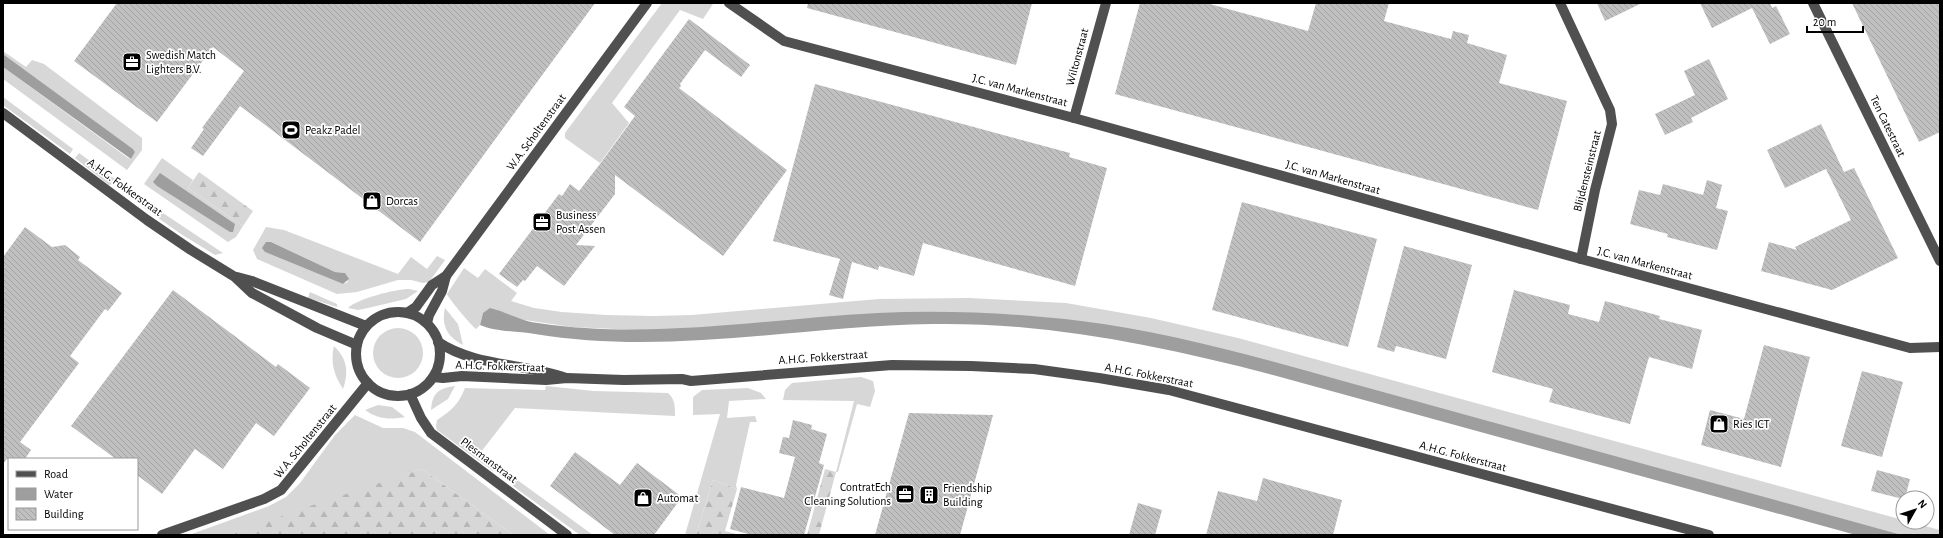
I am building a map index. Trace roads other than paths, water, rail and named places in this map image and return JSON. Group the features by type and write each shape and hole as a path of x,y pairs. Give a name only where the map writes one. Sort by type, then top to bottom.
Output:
{"street":[{"name":"W.A. Scholtenstraat","path":"407,313 416,306 432,285 446,276 647,3"},
{"name":"J.C. van Markenstraat","path":"729,3 784,41 1074,118 1581,259 1910,348 1940,347"},
{"name":"Wiltonstraat","path":"1074,118 1106,3"},
{"name":"Blijdensteinstraat","path":"1560,3 1610,110 1612,124 1595,190 1581,259"},
{"name":"Ten Catestraat","path":"1813,3 1940,261"},
{"name":"A.H.G. Fokkerstraat","path":"3,113 153,224 191,250 235,276 252,281 366,326"},
{"name":"A.H.G. Fokkerstraat","path":"235,276 252,293 317,328 357,345"},
{"name":"W.A. Scholtenstraat","path":"427,323 429,315 442,291 446,276"},
{"path":"396,312 407,313 418,317 427,323 434,332 438,342 439,361 433,377 419,390 410,394 399,396 377,390 368,383 358,366 357,345 360,335 366,326 385,314 396,312"},
{"name":"A.H.G. Fokkerstraat","path":"438,342 448,348 492,362 552,373 567,378"},
{"name":"A.H.G. Fokkerstraat","path":"433,377 443,378 462,376 546,380 567,378 691,381 892,365 971,366 1034,369 1169,390 1709,535"},
{"name":"W.A. Scholtenstraat","path":"162,535 264,499 281,490 368,383"},
{"name":"Plesmanstraat","path":"410,394 421,418 431,433 567,535"}],"water":[{"path":"3,54 133,149 135,152 131,159 3,67"},
{"path":"160,173 235,224 233,232 230,232 157,186 153,182"},
{"path":"266,242 271,242 335,272 345,273 349,279 343,284 265,252 262,248"},
{"path":"490,308 538,323 581,328 666,329 878,313 929,312 1031,316 1123,327 1165,335 1248,355 1902,535 1856,535 1273,375 1231,364 1104,338 1018,327 975,324 932,324 882,326 684,341 634,342 585,340 500,330 480,325 483,313"}],"place":[{"name":"Swedish Match Lighters B.V.","path":"132,62"},
{"name":"Peakz Padel","path":"291,130"},
{"name":"Dorcas","path":"372,201"},
{"name":"Business Post Assen","path":"542,222"},
{"name":"Ries ICT","path":"1719,424"},
{"name":"ContratEch Cleaning Solutions","path":"905,494"},
{"name":"Friendship Building","path":"929,495"},
{"name":"Automat","path":"643,498"}]}
